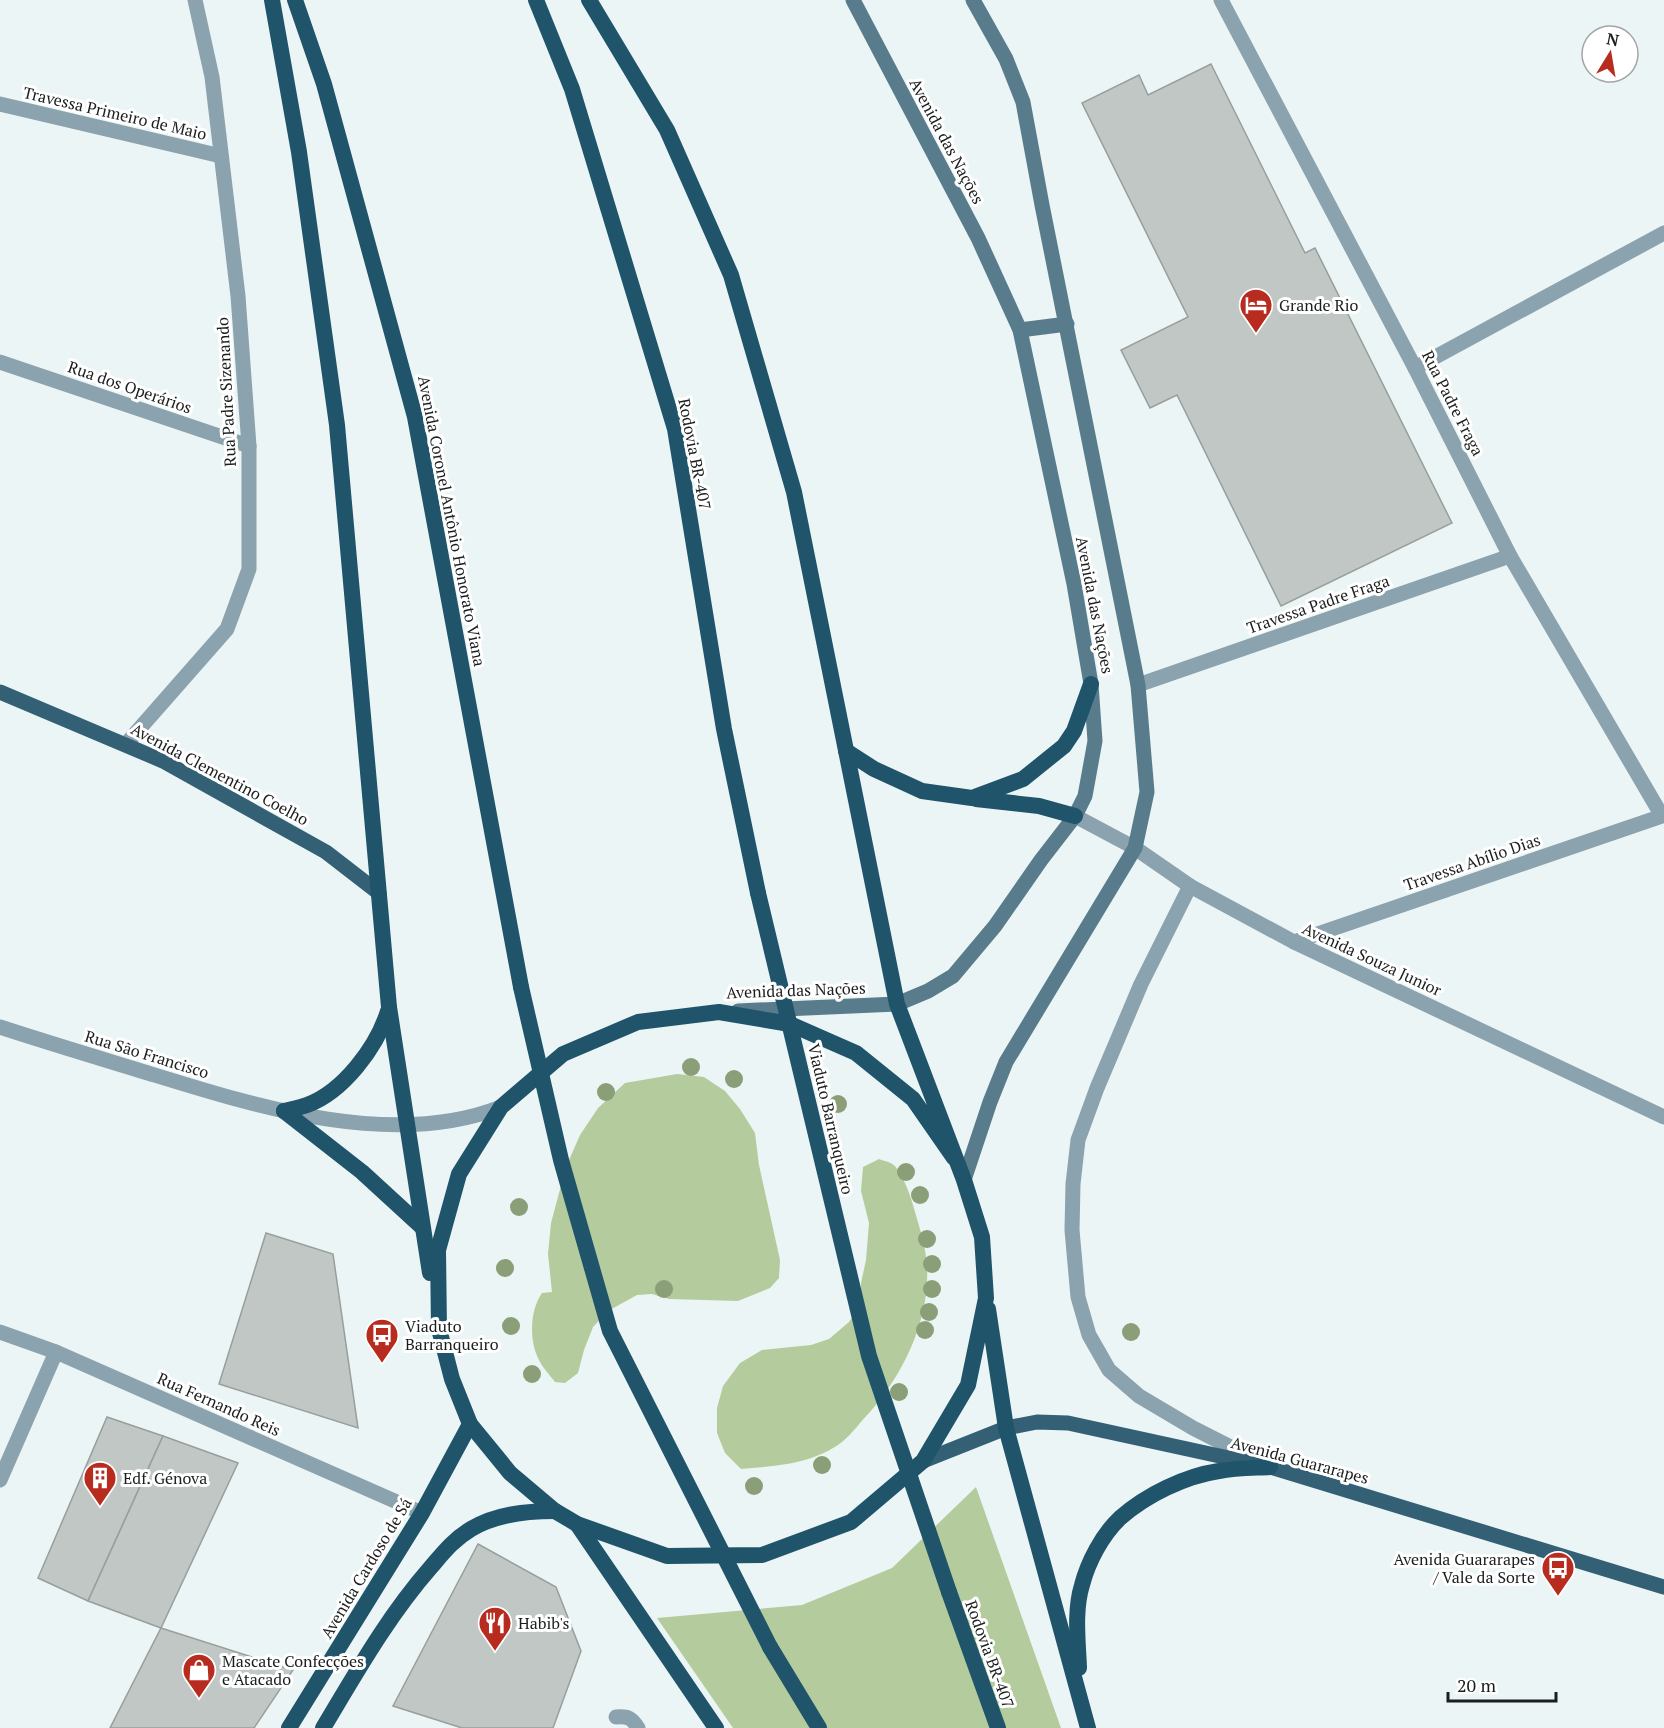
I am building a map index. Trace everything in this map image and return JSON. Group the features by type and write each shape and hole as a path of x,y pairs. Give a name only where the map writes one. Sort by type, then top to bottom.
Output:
{"highway":[{"path":"272,0 299,152 337,425 389,1007 439,1329 452,1379 470,1424 510,1473 555,1511 577,1524 667,1556 762,1555 851,1522 923,1461 968,1385 986,1298"},
{"name":"Avenida Coronel Antônio Honorato Viana","path":"295,0 324,84 415,417 521,987 561,1160 610,1332 770,1647 819,1728"},
{"name":"Rodovia BR-407","path":"536,0 572,88 675,429 724,729 758,893"},
{"path":"589,0 667,130 731,275 795,492 897,1004 964,1180 982,1237 986,1298 1006,1428 1088,1728"},
{"path":"972,798 1023,779 1064,746 1074,731 1091,684"},
{"path":"846,751 874,769 922,791 1039,806 1076,816"},
{"name":"Viaduto Barranqueiro","path":"758,893 869,1356 949,1592"},
{"path":"284,1111 308,1105 322,1097 354,1070 376,1041 389,1007"},
{"path":"439,1329 438,1250 459,1174 501,1107 563,1054 638,1022 719,1012 790,1024 856,1053 913,1099 954,1158"},
{"path":"284,1111 362,1172 422,1227"},
{"name":"Avenida Cardoso de Sá","path":"289,1728 422,1513 470,1424"},
{"path":"1079,1693 1077,1619 1081,1586 1097,1547 1119,1519 1147,1499 1183,1481 1218,1471 1270,1467"},
{"path":"323,1728 383,1628 416,1584 451,1544 471,1529 500,1517 537,1511 555,1511"},
{"path":"577,1524 716,1728"},
{"name":"Rodovia BR-407","path":"949,1592 998,1728"}],"main road":[{"name":"Avenida das Nações","path":"719,1012 897,1004 928,991 953,976 995,926 1041,860 1076,816 1085,796 1095,741 1091,684 1072,573 1020,330 978,238 853,0"},
{"name":"Avenida das Nações","path":"964,1180 1006,1062 1135,848 1147,792 1138,685 1023,102 1006,59 973,0"},
{"path":"1020,330 1067,324"},
{"name":"Avenida Clementino Coelho","path":"0,692 163,761 326,852 379,893"},
{"name":"Avenida Guararapes","path":"923,1461 1006,1428 1037,1422 1068,1423 1270,1467 1664,1587"}],"street":[{"name":"Rua Padre Sizenando","path":"126,744 227,629 249,568 249,446 238,296 212,76 195,0"},
{"name":"Rua Padre Fraga","path":"1221,0 1415,368 1510,556 1662,816"},
{"name":"Travessa Primeiro de Maio","path":"0,104 221,156"},
{"path":"1415,368 1664,233"},
{"name":"Rua dos Operários","path":"0,362 249,446"},
{"name":"Travessa Padre Fraga","path":"1138,685 1510,556"},
{"name":"Avenida Souza Junior","path":"1076,816 1135,848 1190,886 1294,942 1664,1117"},
{"name":"Travessa Abílio Dias","path":"1294,942 1662,816"},
{"path":"1190,886 1141,984 1097,1088 1078,1140 1073,1184 1072,1230 1078,1297 1089,1335 1109,1370 1139,1396 1193,1428 1270,1467"},
{"name":"Rua São Francisco","path":"0,1027 207,1092 284,1111 378,1125 408,1125 459,1120 479,1116 501,1107"},
{"name":"Rua Fernando Reis","path":"0,1332 56,1352 422,1513"},
{"path":"0,1480 56,1352"},
{"path":"616,1718 626,1716 632,1719 638,1728"}],"green space":[{"path":"677,1074 704,1077 725,1091 755,1133 759,1165 780,1260 779,1278 770,1288 738,1301 669,1299 652,1294 637,1295 608,1311 593,1327 578,1373 565,1383 555,1382 538,1358 533,1342 532,1325 535,1308 542,1293 552,1292 548,1254 551,1223 566,1167 580,1135 598,1108 625,1083"},
{"path":"879,1159 895,1166 905,1182 921,1232 927,1266 924,1306 904,1363 882,1397 842,1442 819,1455 794,1463 741,1469 725,1453 717,1433 717,1408 723,1386 740,1363 762,1350 811,1345 829,1339 849,1322 861,1305 861,1283 866,1260 869,1223 861,1191 863,1167"},
{"path":"976,1487 1061,1728 733,1728 657,1618 802,1605 892,1568"}],"building":[{"name":"Grande Rio","path":"1211,64 1305,253 1315,248 1452,523 1281,606 1177,395 1150,408 1121,350 1188,317 1082,103 1139,75 1148,95"},
{"path":"266,1233 333,1254 358,1428 219,1384"},
{"name":"Edf. Génova","path":"107,1417 163,1436 88,1601 38,1578"},
{"path":"163,1436 238,1463 161,1628 88,1601"},
{"path":"478,1544 556,1587 581,1651 553,1728 462,1728 393,1706"},
{"name":"Mascate Confecções e Atacado","path":"161,1628 293,1670 254,1728 110,1728"}],"place":[{"name":"Grande Rio","path":"1256,334"},
{"name":"Viaduto Barranqueiro","path":"382,1364"},
{"name":"Edf. Génova","path":"100,1507"},
{"name":"Avenida Guararapes / Vale da Sorte","path":"1558,1597"},
{"name":"Habib's","path":"495,1652"},
{"name":"Mascate Confecções e Atacado","path":"199,1699"}]}
